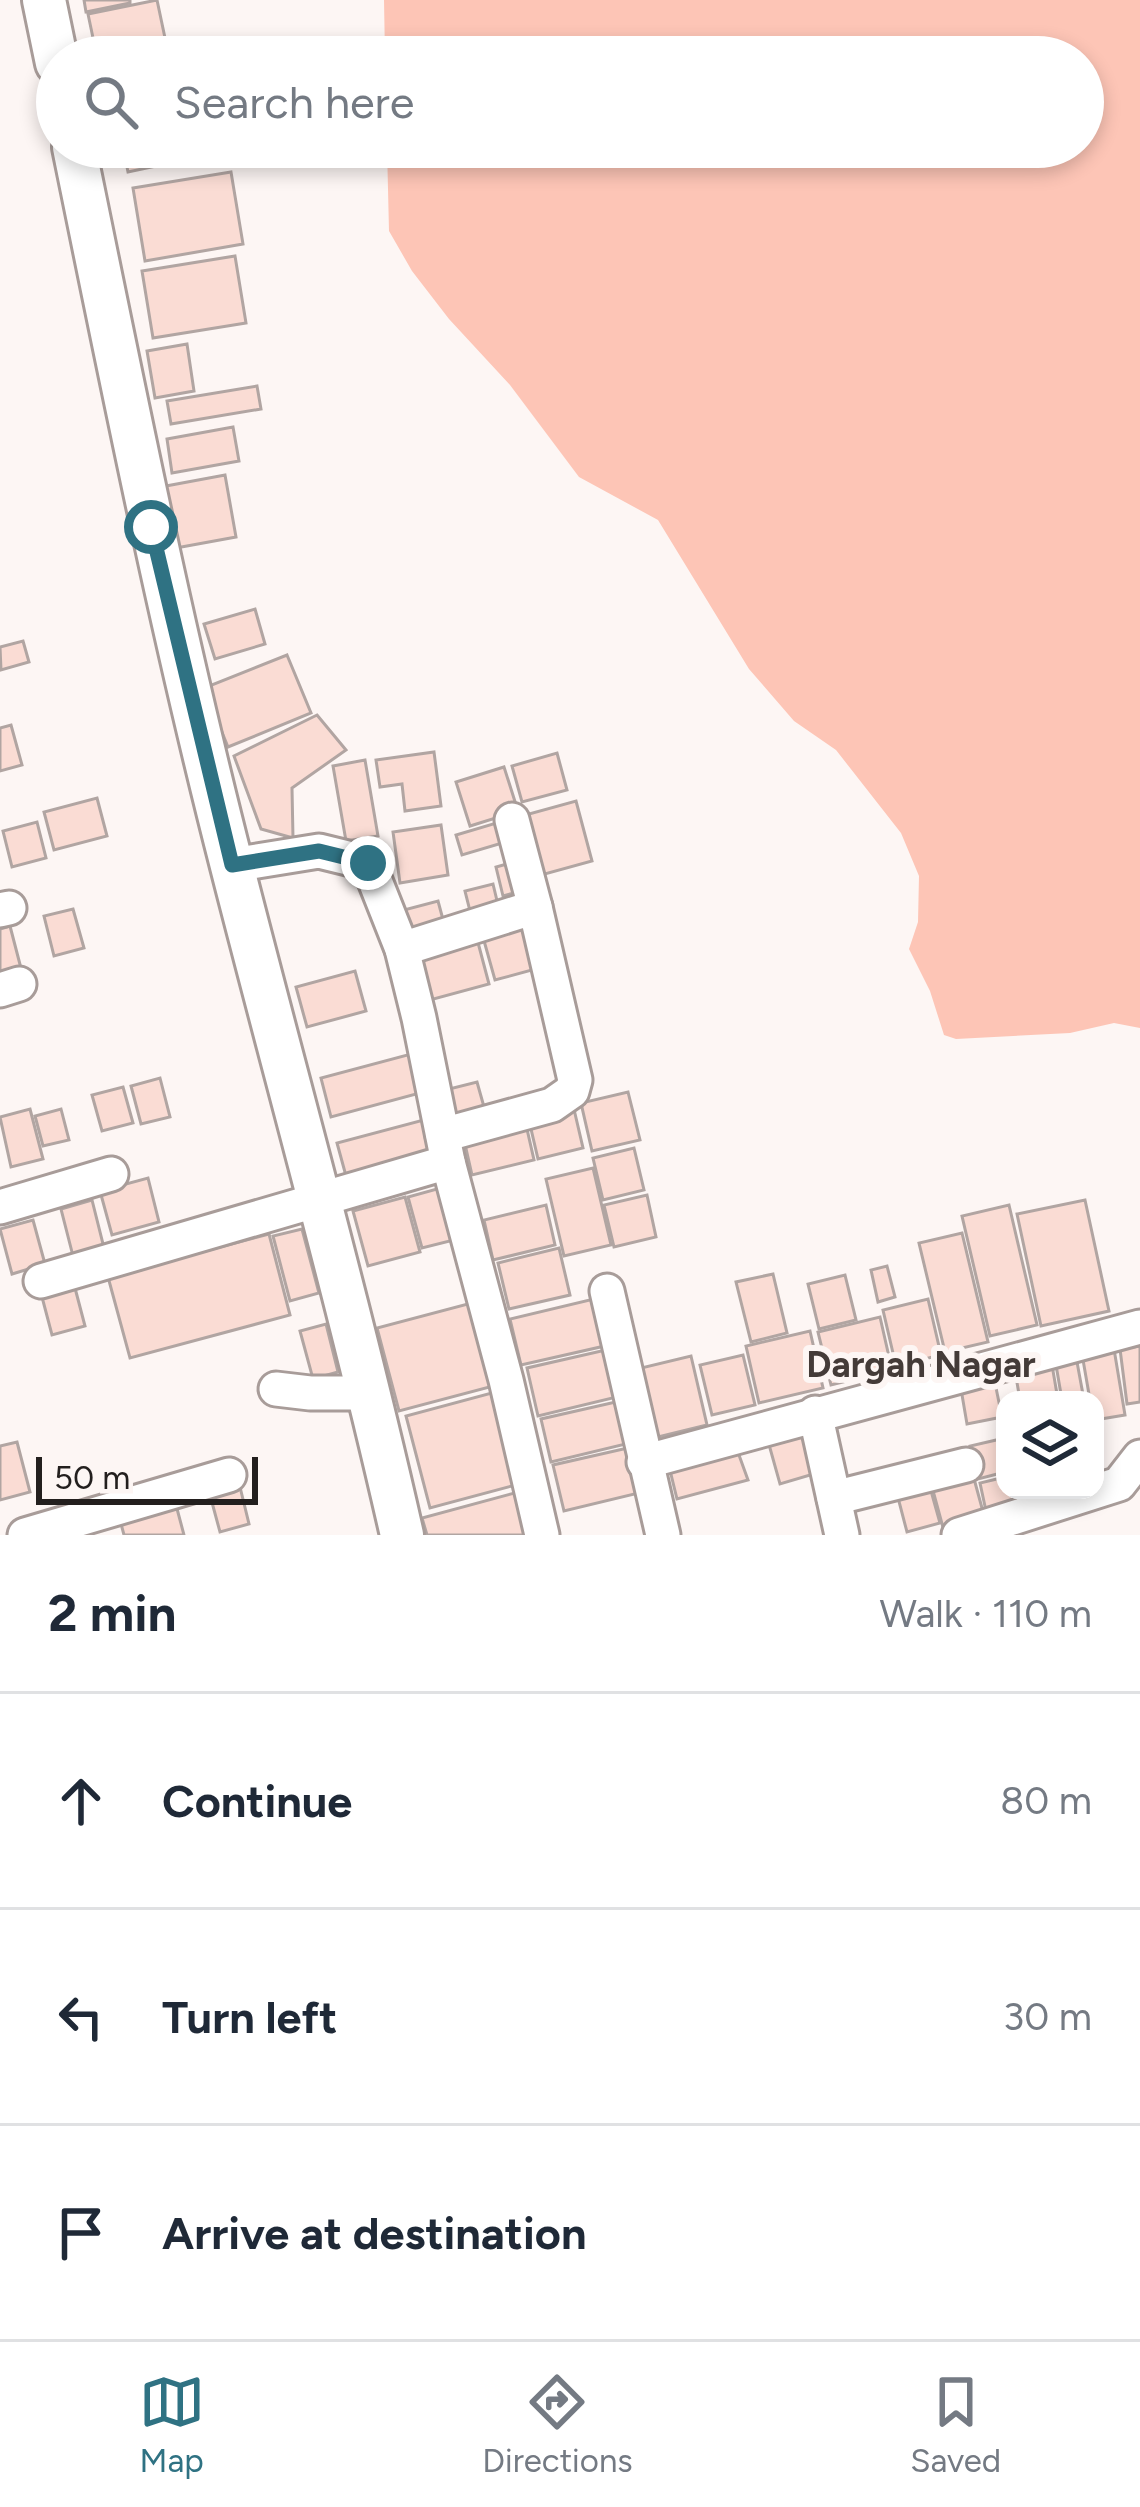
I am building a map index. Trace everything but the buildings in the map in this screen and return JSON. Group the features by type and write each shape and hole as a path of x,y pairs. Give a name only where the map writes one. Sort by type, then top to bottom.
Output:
{"street":[{"path":"44,0 51,36"},
{"path":"78,168 151,527 402,1535"},
{"path":"41,1281 321,1200 552,1105 572,1091 575,1079 512,820"},
{"path":"232,865 319,851 368,863 402,949 445,1149 542,1535"},
{"path":"402,949 535,907"},
{"path":"0,1207 111,1174"},
{"path":"608,1292 663,1535"},
{"path":"644,1462 1140,1328"},
{"path":"276,1389 370,1393"},
{"path":"815,1413 842,1535"},
{"path":"959,1535 1119,1484 1140,1457"},
{"path":"834,1498 966,1466"},
{"path":"25,1535 229,1475"}],"shaded area":[{"path":"384,0 1140,0 1140,1028 1114,1023 1070,1033 956,1039 944,1035 930,991 909,949 918,922 919,876 901,833 836,750 794,721 749,669 658,520 579,477 510,385 449,319 389,231 388,168 1104,168 1104,36 385,36"}],"district":[{"name":"Dargah Nagar","path":"921,1364"}],"route":[{"path":"151,527 232,865 319,851 368,863"}]}
